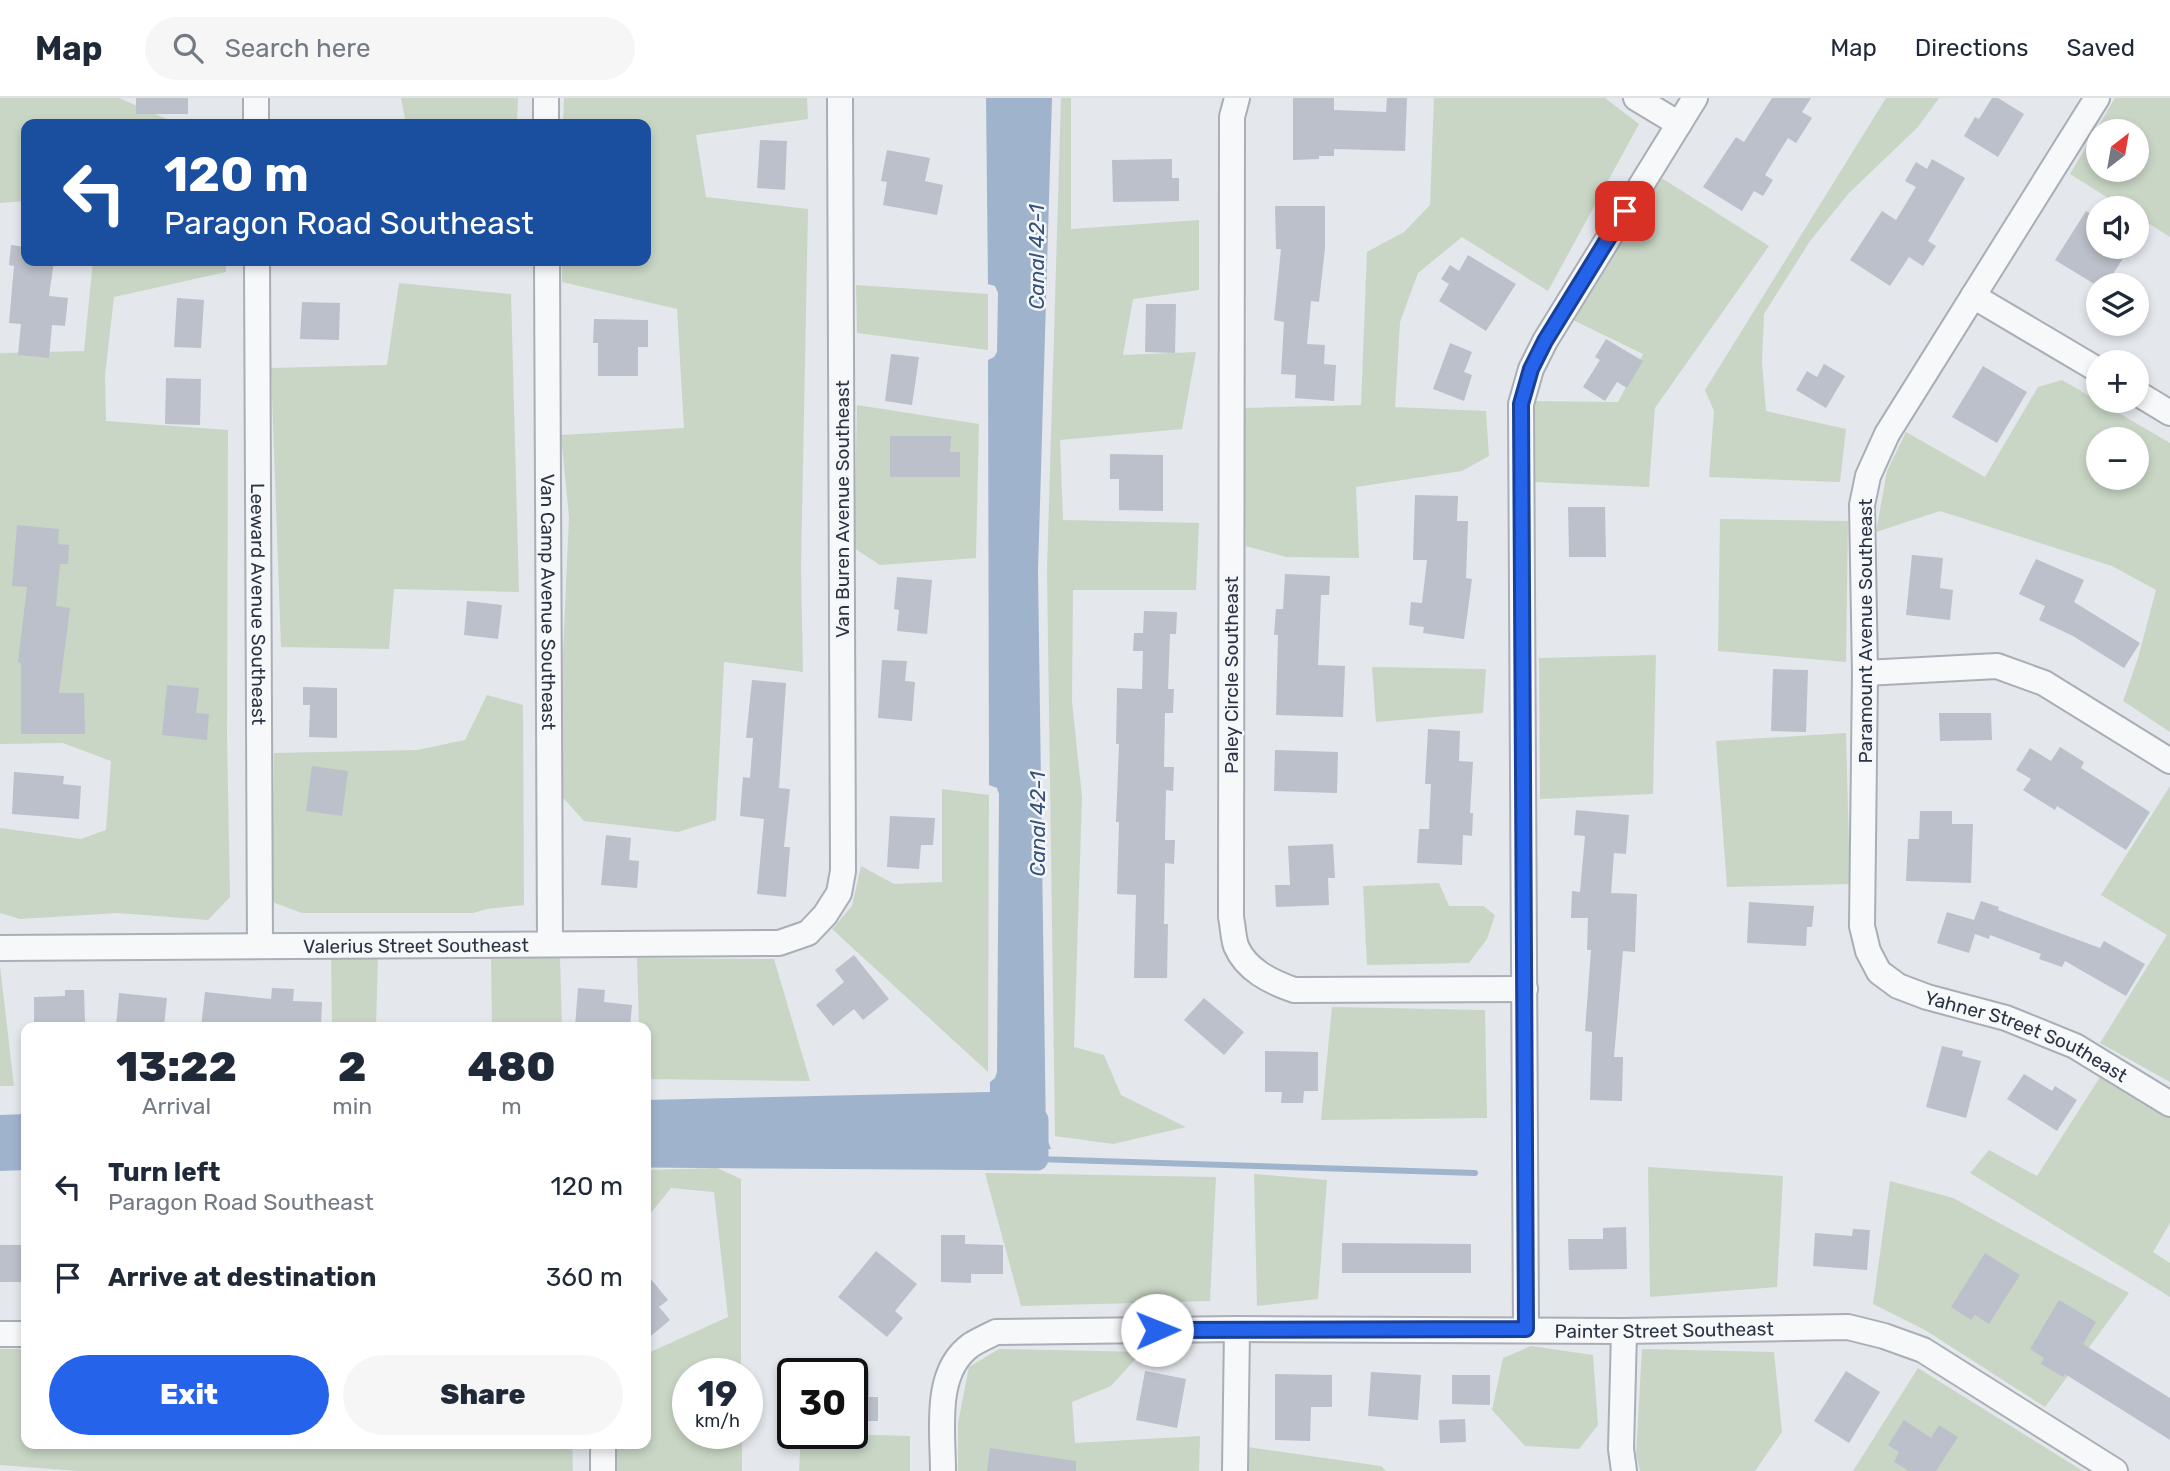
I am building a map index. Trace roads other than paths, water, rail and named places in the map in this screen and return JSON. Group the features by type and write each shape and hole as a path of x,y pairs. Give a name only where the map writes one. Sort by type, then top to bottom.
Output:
{"street":[{"path":"256,98 256,119"},
{"path":"546,98 546,119"},
{"name":"Van Buren Avenue Southeast","path":"825,915 839,893 843,871 840,98"},
{"name":"Paley Circle Southeast","path":"1237,98 1232,117 1231,917 1236,946 1253,970 1294,990 1525,989"},
{"path":"1636,98 1679,124"},
{"path":"1526,1329 1521,404 1531,369 1545,341 1695,98"},
{"name":"Paramount Avenue Southeast","path":"1879,972 1868,951 1862,926 1866,673 1862,505 1868,476 1887,434 2097,98"},
{"name":"Leeward Avenue Southeast","path":"257,266 260,946"},
{"name":"Van Camp Avenue Southeast","path":"547,266 551,943"},
{"path":"1973,296 2086,363"},
{"path":"2149,400 2170,413"},
{"path":"1866,673 1997,666 2045,683 2170,761"},
{"name":"Valerius Street Southeast","path":"0,948 779,943 808,933 825,915"},
{"name":"Yahner Street Southeast","path":"1879,972 1898,986 1927,997 2007,1018 2075,1046 2170,1104"},
{"name":"Painter Street Southeast","path":"943,1471 943,1398 951,1369 970,1346 996,1332 1237,1329 1526,1329 1624,1332 1847,1327 1884,1336 1923,1350 2115,1471"},
{"path":"1235,1471 1237,1329"},
{"path":"1624,1332 1621,1449 1624,1471"},
{"path":"0,1334 21,1334"},
{"path":"603,1449 603,1471"}],"water":[{"path":"986,98 1052,98 1038,571 1046,1137 1051,1149 651,1153 651,1100 990,1092 990,1082 997,1072 999,794 997,788 989,785 988,360 997,352 998,293 995,286 988,284"},
{"path":"21,1114 21,1170 0,1171 0,1115"}],"waterway":[{"name":"Canal 42-1","path":"651,1156 1037,1159 1037,1120"},
{"path":"1037,1159 1475,1173"}]}
